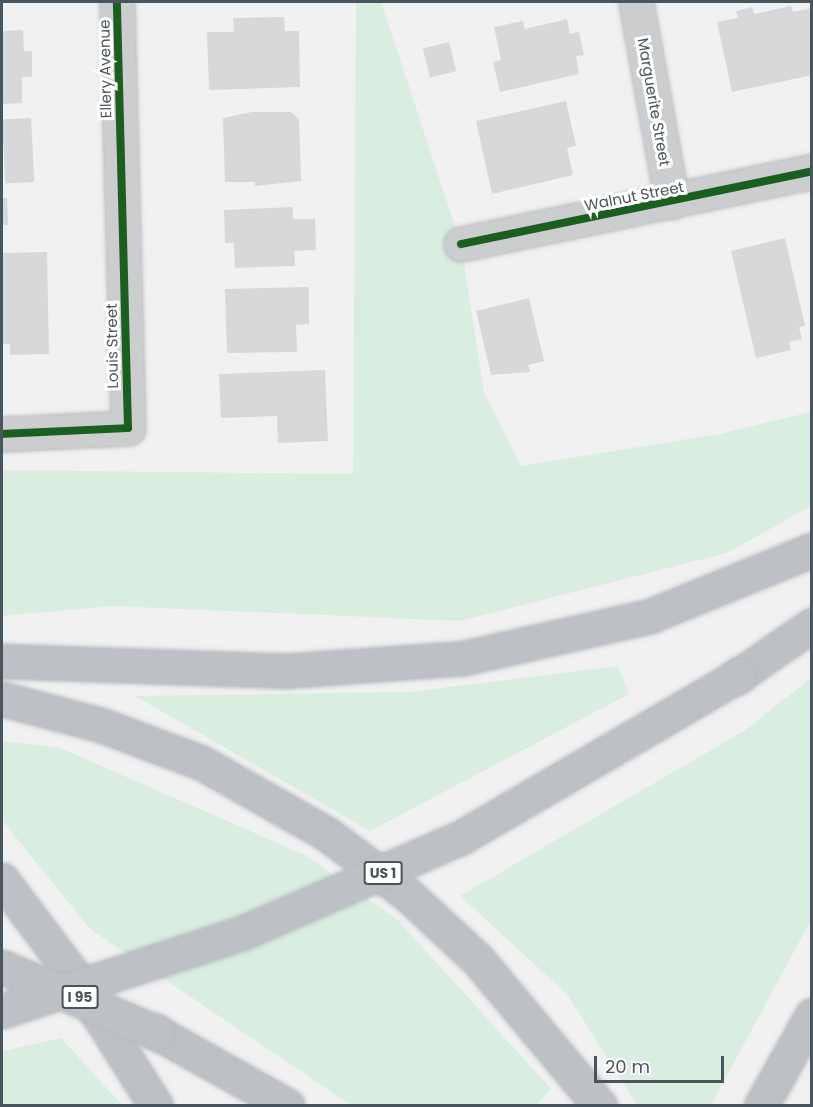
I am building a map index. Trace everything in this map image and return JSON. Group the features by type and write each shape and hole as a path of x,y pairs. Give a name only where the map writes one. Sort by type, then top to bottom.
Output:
{"highway":[{"path":"2,661 284,671 464,658 650,616 812,550"},
{"name":"US 1","path":"2,1011 242,933 422,855 592,766 738,676 812,625"},
{"path":"2,699 101,724 202,763 327,834 458,940 512,996 600,1106"},
{"path":"2,880 74,976 156,1106"},
{"name":"I 95","path":"2,967 156,1032 288,1106"},
{"path":"761,1106 812,1015"}],"street":[{"name":"Ellery Avenue","path":"117,2 120,137"},
{"name":"Marguerite Street","path":"636,2 672,202"},
{"name":"Louis Street","path":"2,434 128,428 120,137"},
{"name":"Walnut Street","path":"462,244 812,171"}],"green space":[{"path":"356,2 381,2 461,244 484,392 521,466 719,434 811,412 811,506 727,553 460,621 113,606 2,616 2,470 353,474"},
{"path":"618,666 629,694 370,831 135,696 409,692"},
{"path":"811,678 811,920 711,1105 637,1105 567,994 460,896 744,731"},
{"path":"2,741 58,747 305,855 397,919 551,1089 536,1105 351,1105 90,929 2,820"},
{"path":"61,1038 122,1105 2,1105 2,1051"}],"building":[{"path":"791,6 793,12 812,8 812,75 732,92 717,22 738,18 736,11 752,7 754,14"},
{"path":"284,17 285,31 299,31 300,87 209,90 207,32 234,32 233,18"},
{"path":"567,19 570,34 579,32 584,55 576,56 579,74 500,92 493,62 501,60 494,27 523,21 525,29"},
{"path":"23,30 24,51 32,51 32,77 22,77 22,103 2,104 2,31"},
{"path":"449,42 456,71 430,78 423,49"},
{"path":"566,101 576,146 567,148 573,175 492,194 476,121"},
{"path":"252,112 291,112 299,119 301,181 255,186 255,182 225,182 223,118"},
{"path":"31,118 34,182 5,183 2,120"},
{"path":"2,198 7,198 8,225 2,225"},
{"path":"293,207 293,219 315,219 316,250 294,251 295,266 235,268 234,243 225,243 224,210"},
{"path":"785,238 805,326 799,327 802,339 789,342 791,350 756,358 731,251"},
{"path":"47,252 49,354 10,355 10,344 2,344 2,253"},
{"path":"309,287 309,324 296,325 297,352 227,353 225,289"},
{"path":"529,298 544,361 528,365 530,372 491,375 476,311"},
{"path":"325,370 328,441 278,443 277,416 221,418 219,374"}],"cycle path":[{"path":"2,434 128,428 117,2"},
{"path":"461,244 812,171"}]}
